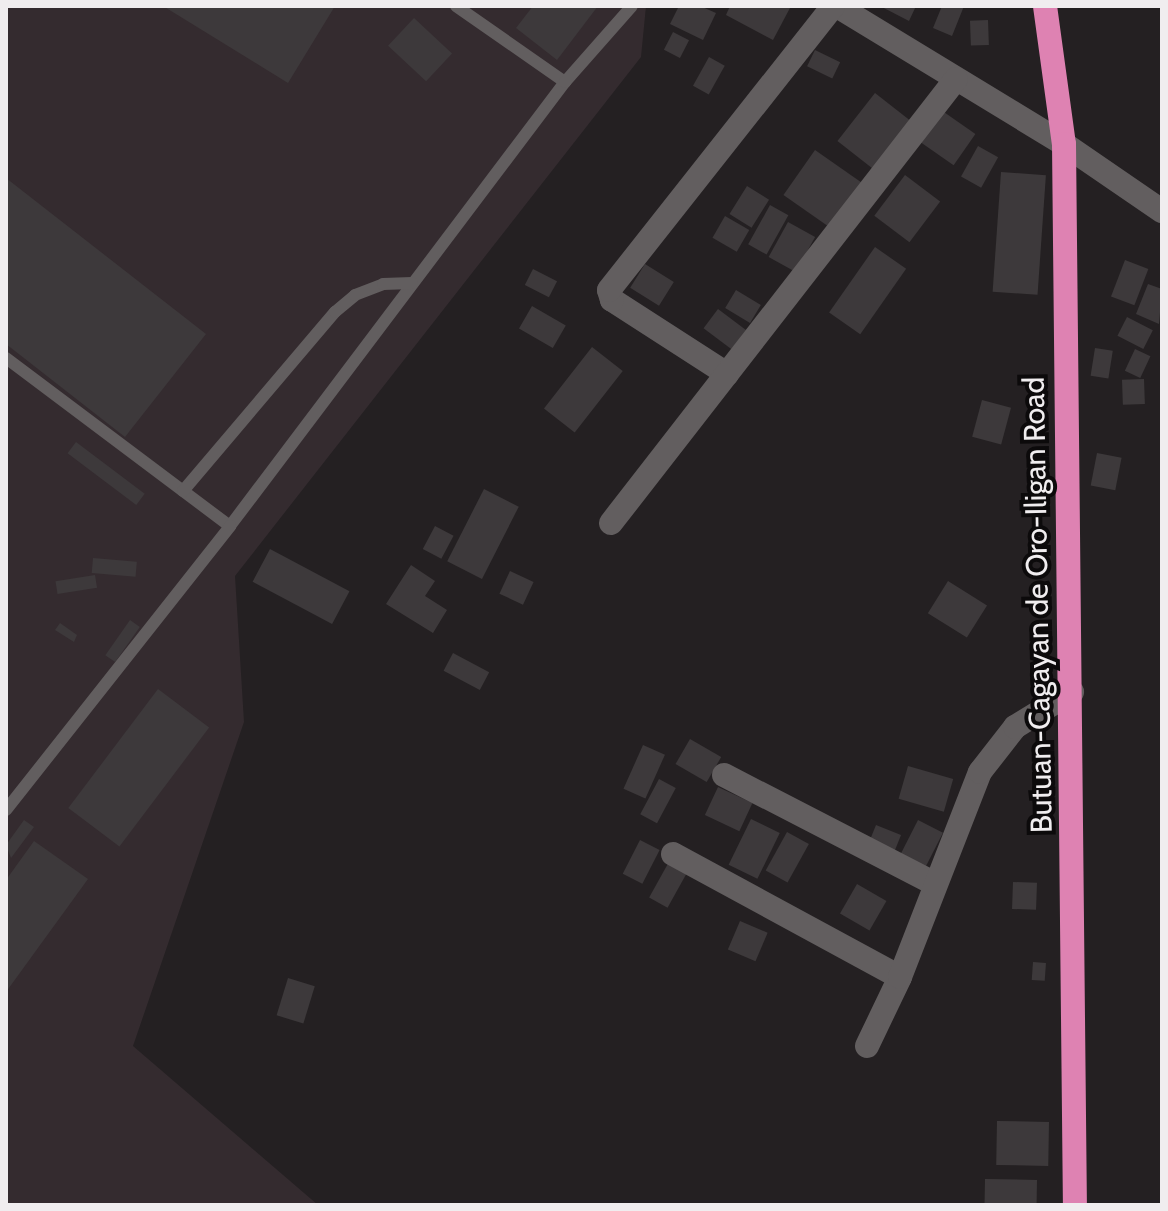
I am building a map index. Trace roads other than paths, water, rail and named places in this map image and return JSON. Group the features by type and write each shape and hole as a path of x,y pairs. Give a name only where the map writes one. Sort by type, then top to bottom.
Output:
{"highway":[{"name":"Butuan-Cagayan de Oro-Iligan Road","path":"1045,6 1064,144 1075,1205"}],"street":[{"path":"727,374 612,300 609,290 835,6 1064,144 1162,211"},
{"path":"611,523 956,79"},
{"path":"867,1046 900,977 933,883 980,772 1015,727 1072,692"},
{"path":"724,775 933,883"},
{"path":"673,854 900,977"}],"lane":[{"path":"456,6 565,82"},
{"path":"6,810 230,526 565,82 632,6"},
{"path":"183,491 335,312 355,295 383,284 412,283"},
{"path":"6,358 230,526"}]}
